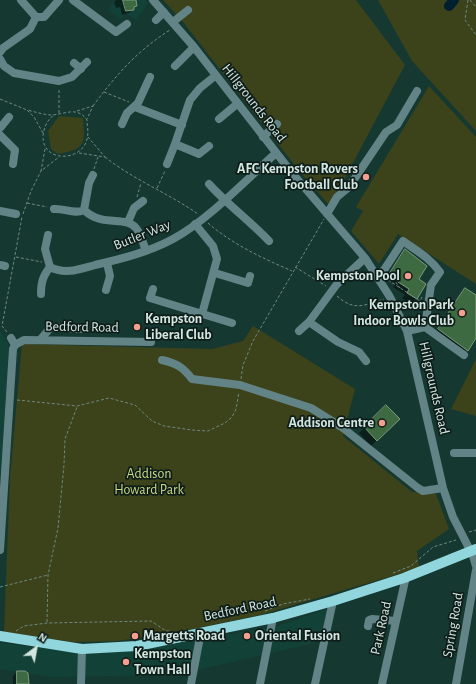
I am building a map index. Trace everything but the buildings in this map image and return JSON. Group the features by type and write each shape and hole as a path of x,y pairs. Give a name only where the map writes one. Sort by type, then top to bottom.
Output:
{"main road":[{"name":"Bedford Road","path":"0,636 82,649 136,646 273,618 333,601 404,578 473,549"}],"street":[{"path":"21,0 36,17 44,17 59,0"},
{"path":"73,0 116,32 127,24"},
{"name":"Hillgrounds Road","path":"153,0 194,48 276,153 365,258 382,283 407,331 443,488 453,517 473,549"},
{"path":"174,25 188,10"},
{"path":"156,20 164,12"},
{"path":"0,52 3,48 30,29 36,17"},
{"path":"175,66 194,48"},
{"path":"0,59 4,66 14,74 59,82 72,77 78,66 87,62"},
{"path":"167,164 190,100 200,88 215,76"},
{"path":"122,124 127,113 136,106 150,78"},
{"path":"327,214 337,197 349,187 386,132 397,125 417,91"},
{"path":"219,119 237,104"},
{"path":"136,106 182,125"},
{"path":"0,128 9,117"},
{"path":"263,137 277,124"},
{"path":"0,135 14,150 13,164"},
{"path":"175,144 199,154 209,146"},
{"name":"Butler Way","path":"50,267 63,271 70,271 107,263 146,251 174,239 195,224 276,153"},
{"path":"84,210 87,182 93,175"},
{"path":"209,184 223,200 269,241"},
{"path":"128,222 139,201"},
{"path":"54,209 62,208 74,213 84,210"},
{"path":"84,210 98,220 128,222 137,228 146,251"},
{"path":"0,211 16,214"},
{"path":"195,224 216,252 217,259 202,314"},
{"path":"41,294 43,276 50,267 45,249 48,235"},
{"path":"377,275 387,265 403,241 428,258 440,272 431,285 425,327"},
{"path":"300,331 309,322 331,291 365,258"},
{"name":"Butler Way","path":"106,290 110,276 107,263"},
{"path":"214,273 248,283 250,276"},
{"path":"153,290 150,298 232,323"},
{"path":"309,322 338,342 360,352 366,361"},
{"path":"40,340 51,327 80,329"},
{"path":"407,331 425,327 464,355"},
{"path":"0,550 13,341"},
{"name":"Bedford Road","path":"13,341 150,342"},
{"path":"162,360 176,363 185,370 192,379 240,385 310,408 343,428 418,488 423,491 443,488"},
{"path":"454,452 476,453"},
{"path":"473,549 476,566"},
{"name":"Spring Road","path":"456,684 476,570"},
{"name":"Park Road","path":"382,684 405,581 404,578"},
{"path":"316,684 333,601"},
{"path":"260,684 273,618"},
{"path":"368,626 369,620 372,619 396,622"},
{"path":"191,684 201,632"},
{"path":"81,684 82,649"}],"path":[{"path":"469,0 476,7"},
{"path":"469,0 464,20 476,35"},
{"path":"78,153 82,149 88,136 87,120 93,106 104,91 134,57 174,25"},
{"path":"59,82 59,113"},
{"path":"104,91 136,106"},
{"path":"0,99 27,110 54,115"},
{"path":"43,133 49,119 54,115 93,106"},
{"path":"13,341 1,326 26,203 41,171 45,148 43,133 34,117 27,110"},
{"path":"76,111 87,120"},
{"path":"45,148 49,152 59,156 78,153 105,157 88,136"},
{"path":"41,171 59,156"},
{"path":"93,175 99,156"},
{"path":"157,189 167,164"},
{"path":"139,201 141,182"},
{"path":"26,203 54,209"},
{"path":"9,399 77,406 109,398 135,405 152,420 164,426 192,430 208,430 225,423 232,417 236,409 243,365 248,352 295,267 327,214"},
{"path":"15,256 46,263 50,267"},
{"path":"387,265 392,269 390,273 402,290"},
{"path":"295,267 331,291 346,304 352,306 361,306 390,297"},
{"path":"382,283 388,280 420,301 422,297 429,298"},
{"path":"48,623 48,575 58,528 64,465 64,439 77,406"},
{"path":"467,533 476,530"},
{"path":"389,575 411,566 433,547 458,540"},
{"path":"0,587 48,575"},
{"path":"260,614 282,604 310,599"},
{"path":"14,632 24,626 48,623 151,621 166,631 174,630"}],"shaded area":[{"path":"115,0 145,0 148,3 136,20 125,13 121,19 108,10"},
{"path":"0,330 9,345 1,472 0,472"},
{"path":"328,609 319,642 175,675 51,677 0,669 0,643 79,652 137,650 277,626"}],"green space":[{"path":"163,0 356,0 405,65 330,206 300,172 183,22"},
{"path":"378,0 476,0 476,131 412,61"},
{"path":"429,86 476,137 476,284 398,234 379,264 351,231 363,211 356,207"},
{"path":"59,116 83,118 84,134 82,144 79,147 74,150 58,154 51,149 48,131"},
{"name":"Addison Howard Park","path":"253,326 355,389 343,436 412,492 436,494 449,529 417,551 419,568 260,615 187,630 118,641 73,642 4,632 10,477 22,344 212,349 243,341"},
{"path":"476,359 476,416 451,409"}],"waterway":[{"path":"449,6 454,0"}],"place":[{"name":"AFC Kempston Rovers Football Club","path":"366,177"},
{"name":"Kempston Pool","path":"408,276"},
{"name":"Kempston Park Indoor Bowls Club","path":"462,313"},
{"name":"Kempston Liberal Club","path":"137,327"},
{"name":"Addison Centre","path":"382,423"},
{"name":"Margetts Road","path":"135,636"},
{"name":"Oriental Fusion","path":"247,636"},
{"name":"Kempston Town Hall","path":"126,662"}]}
